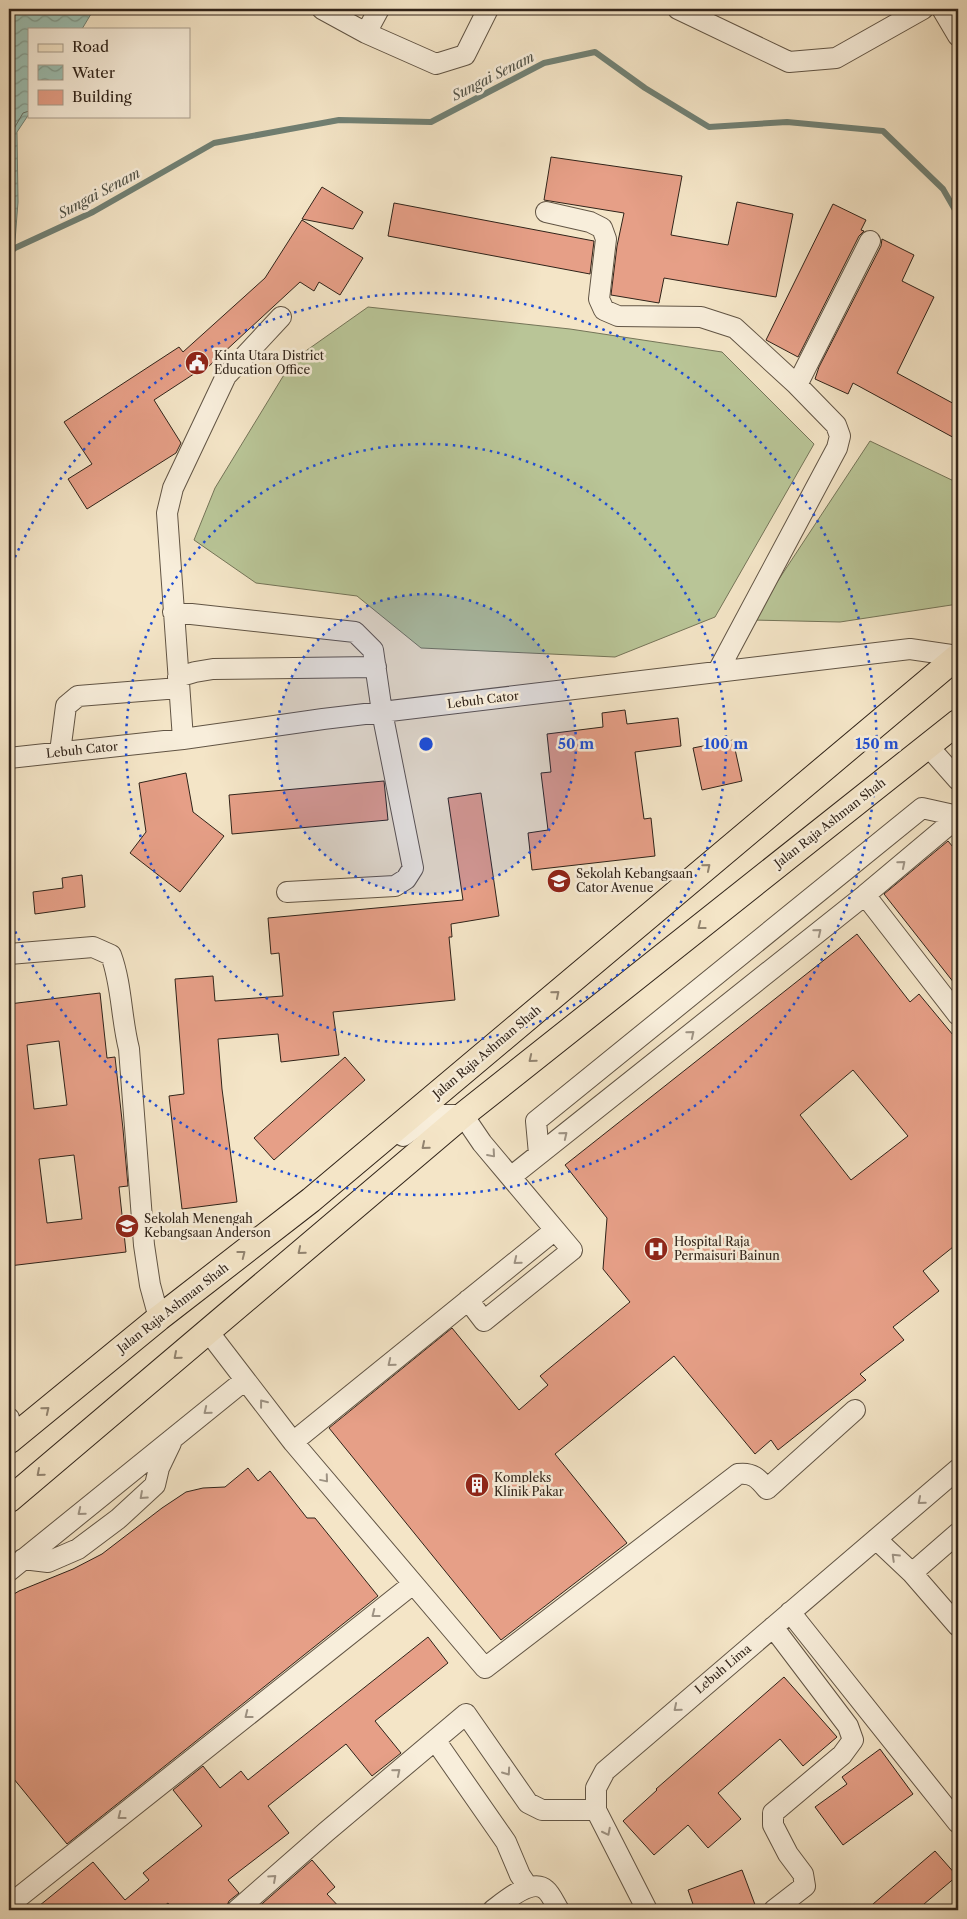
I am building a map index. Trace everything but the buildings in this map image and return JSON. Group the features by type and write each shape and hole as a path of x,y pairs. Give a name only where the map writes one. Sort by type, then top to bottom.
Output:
{"main road":[{"name":"Jalan Raja Ashman Shah","path":"10,1432 311,1200 958,656"},
{"name":"Jalan Raja Ashman Shah","path":"9,1500 207,1330 463,1115 958,722"}],"street":[{"path":"322,9 366,33 436,64 465,55 488,9"},
{"path":"366,33 379,9"},
{"path":"678,9 789,62 836,58 923,9"},
{"path":"942,9 958,36"},
{"path":"546,212 590,222 602,228 606,239 598,299 604,310 618,316 701,317 735,328 836,425 840,436 837,448 718,671"},
{"path":"796,385 870,241"},
{"path":"183,739 172,612 167,513 173,488 226,376 282,317"},
{"path":"172,612 354,632 373,650 382,712 413,868 406,880 395,886 287,892"},
{"name":"Lebuh Cator","path":"9,758 183,739 382,712 910,648 958,656"},
{"path":"60,752 66,706 78,696 178,682 195,672 213,669 376,667"},
{"path":"928,746 958,780"},
{"path":"539,1154 536,1121 922,808 958,816"},
{"path":"512,1176 865,895 958,816"},
{"path":"865,895 958,1015"},
{"path":"9,954 93,947 111,956 118,974 124,1028 129,1049 144,1246 150,1285 159,1318"},
{"path":"311,1200 433,1115 463,1115 482,1143 512,1176 572,1250 484,1320 468,1300"},
{"path":"293,1442 555,1230"},
{"path":"207,1330 293,1442 485,1668 738,1474 747,1472 758,1478 767,1489 855,1410"},
{"path":"16,1565 245,1380"},
{"path":"16,1565 48,1562 78,1549 118,1518 155,1485 159,1468 173,1439"},
{"name":"Lebuh Lima","path":"596,1810 596,1788 605,1771 958,1469"},
{"path":"912,1573 958,1533"},
{"path":"876,1539 912,1573 958,1626"},
{"path":"9,1905 413,1584"},
{"path":"790,1612 958,1823"},
{"path":"772,1627 848,1726 853,1740 842,1755 773,1812 773,1825 788,1854 802,1874 805,1886 774,1910"},
{"path":"237,1910 318,1838 466,1714 528,1803 542,1810 596,1810 647,1910"},
{"path":"435,1740 506,1842 520,1875 528,1887"},
{"path":"493,1910 528,1887 538,1886 546,1889 557,1910"}],"green space":[{"path":"368,307 570,329 722,352 814,444 715,617 615,657 421,648 357,596 256,583 194,540 215,488 293,360"},
{"path":"870,441 958,483 958,604 840,622 752,620"}],"water":[{"path":"14,9 94,9 83,28 28,28 28,116 17,132 18,202 9,302 9,14"}],"waterway":[{"name":"Sungai Senam","path":"9,253 15,248 93,212 214,143 339,120 431,122 544,63 595,52 645,88 709,127 787,122 883,131 943,189 958,215"}],"place":[{"name":"Kinta Utara District Education Office","path":"197,363"},
{"name":"Sekolah Kebangsaan Cator Avenue","path":"559,881"},
{"name":"Sekolah Menengah Kebangsaan Anderson","path":"127,1226"},
{"name":"Hospital Raja Permaisuri Bainun","path":"656,1249"},
{"name":"Kompleks Klinik Pakar","path":"477,1485"}]}
